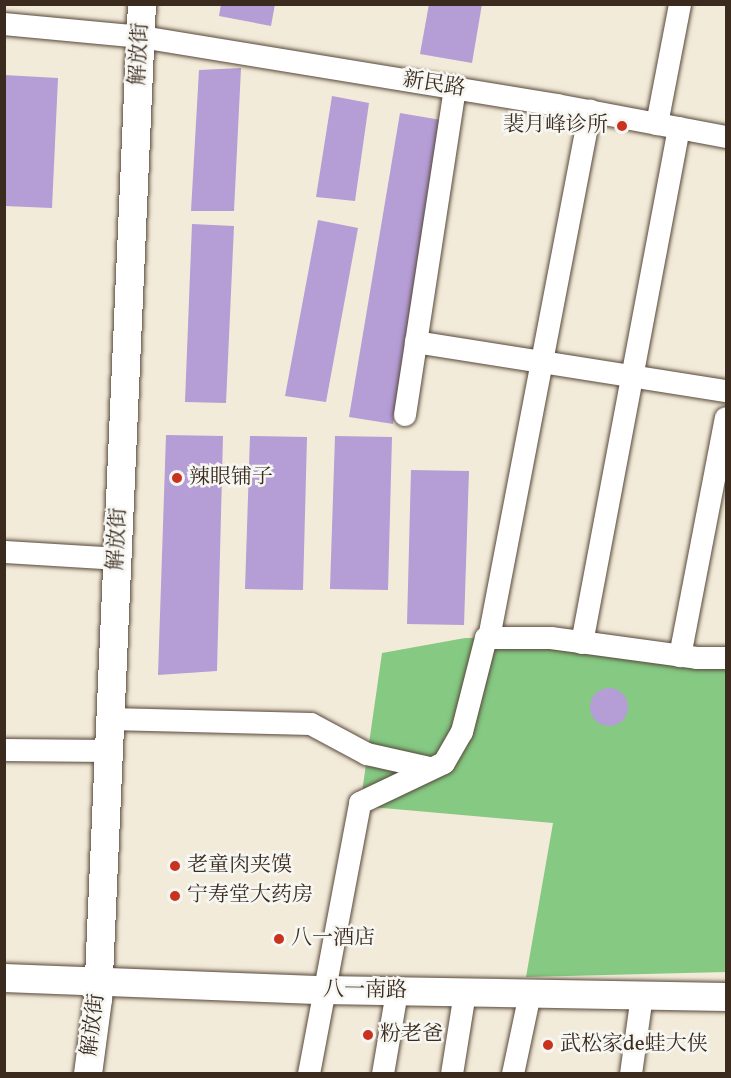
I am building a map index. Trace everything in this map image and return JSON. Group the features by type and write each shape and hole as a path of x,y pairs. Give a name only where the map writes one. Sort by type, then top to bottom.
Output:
{"main road":[{"path":"127,4 133,36"},
{"name":"解放街","path":"88,1074 101,751 110,719 109,559 133,36 142,4"},
{"path":"101,751 109,559"},
{"name":"八一南路","path":"4,978 92,991"},
{"path":"77,1074 92,991"},
{"name":"八一南路","path":"4,993 92,991 642,1002 726,997"},
{"name":"八一南路","path":"642,1002 726,1010"}],"street":[{"path":"582,643 632,376 668,126 680,4"},
{"name":"新民路","path":"4,24 133,36 455,88 726,137"},
{"path":"405,415 455,88"},
{"path":"309,1074 360,803 429,768 444,763 462,732 489,638 590,111"},
{"path":"416,342 726,391"},
{"path":"680,656 725,431"},
{"path":"4,552 109,559"},
{"path":"489,638 551,638 680,656 726,658"},
{"path":"110,719 311,723 367,754 429,768"},
{"path":"4,750 101,751"},
{"path":"383,1074 397,998"},
{"path":"452,1074 465,999"},
{"path":"513,1074 528,1000"},
{"path":"631,1074 642,1002"}],"green space":[{"path":"465,638 551,638 726,658 726,972 526,977 553,823 360,806 382,653"}],"building":[{"path":"221,4 275,4 271,26 219,16"},
{"path":"429,4 482,4 472,63 420,54"},
{"path":"241,68 234,211 191,211 199,70"},
{"path":"4,75 58,78 52,208 4,206"},
{"path":"332,96 369,103 355,201 316,197"},
{"path":"400,113 441,120 393,424 349,417"},
{"path":"318,220 358,228 326,402 285,396"},
{"path":"192,224 234,226 226,403 185,402"},
{"path":"166,435 223,436 217,671 158,675"},
{"path":"250,436 307,437 303,590 245,589"},
{"path":"335,436 392,437 388,590 330,589"},
{"path":"411,470 469,471 464,625 407,624"},
{"path":"609,688 623,693 628,707 623,721 609,726 595,721 590,707 595,693"}],"place":[{"name":"裴月峰诊所","path":"622,126"},
{"name":"辣眼铺子","path":"177,478"},
{"name":"老童肉夹馍","path":"175,866"},
{"name":"宁寿堂大药房","path":"175,896"},
{"name":"八一酒店","path":"279,939"},
{"name":"粉老爸","path":"368,1035"},
{"name":"武松家de蛙大侠","path":"548,1045"}]}
